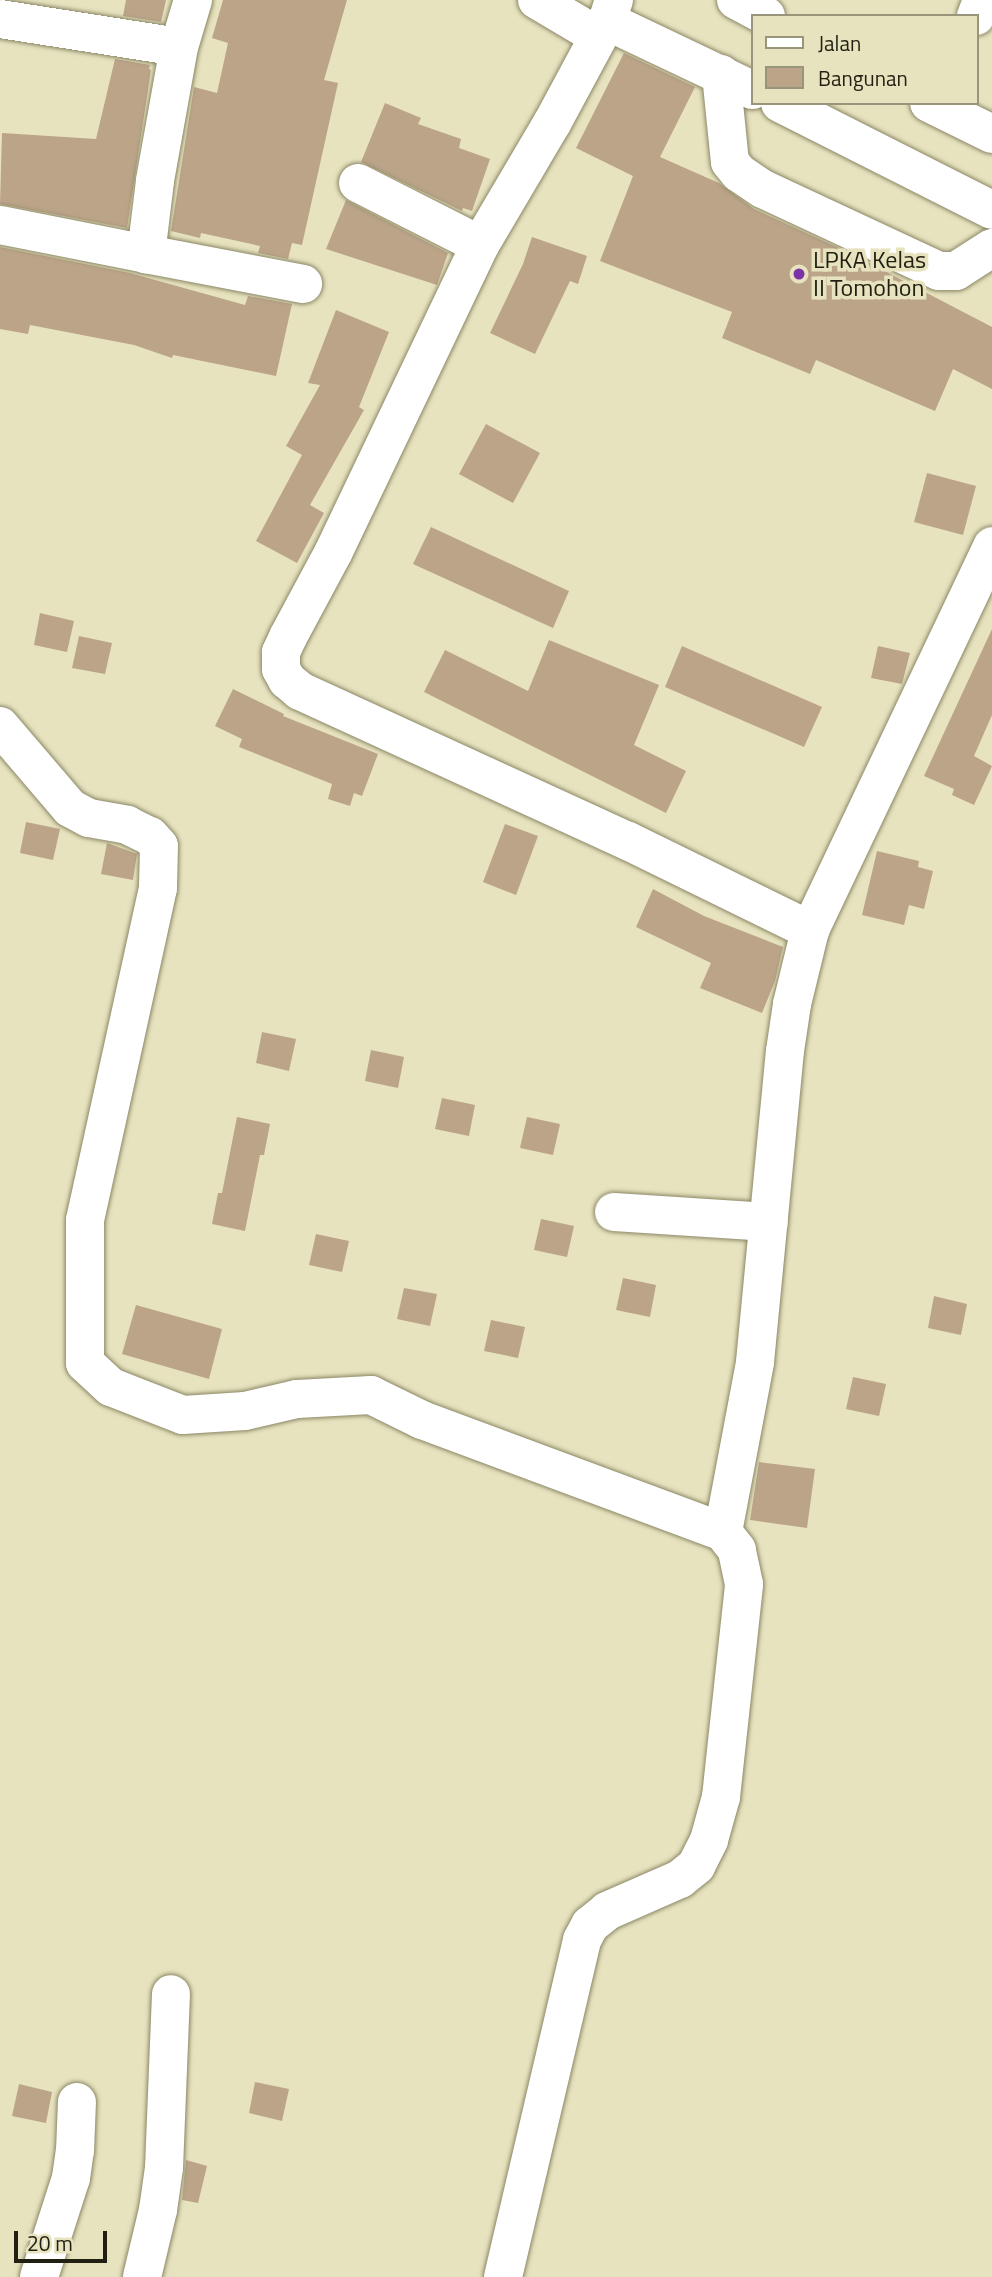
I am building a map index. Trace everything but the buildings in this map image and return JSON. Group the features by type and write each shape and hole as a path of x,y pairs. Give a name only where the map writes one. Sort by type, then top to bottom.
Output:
{"street":[{"path":"146,254 155,181 179,47 193,0"},
{"path":"537,0 606,19 736,82 730,162 739,173 763,189 939,271 956,271 992,248"},
{"path":"736,0 762,14"},
{"path":"0,19 179,47"},
{"path":"606,19 480,245 333,553 288,637 281,652 281,669 287,680 300,691 628,841 810,930"},
{"path":"784,105 992,210"},
{"path":"935,105 992,134"},
{"path":"358,183 480,245"},
{"path":"0,225 303,284"},
{"path":"723,1532 755,1362 785,1051 792,1004 810,930 992,546"},
{"path":"0,726 70,808 89,818 128,825 150,836 159,846 158,888 85,1220 85,1363 111,1387 183,1415 245,1411 297,1399 371,1395 460,1434 723,1532 737,1550 744,1584 721,1797 709,1840 696,1866 680,1879 607,1911 590,1925 582,1940 503,2277"},
{"path":"614,1212 769,1222"},
{"path":"142,2277 158,2210 164,2168 171,1994"},
{"path":"39,2277 71,2178 77,2102"}],"place":[{"name":"LPKA Kelas II Tomohon","path":"799,274"}]}
